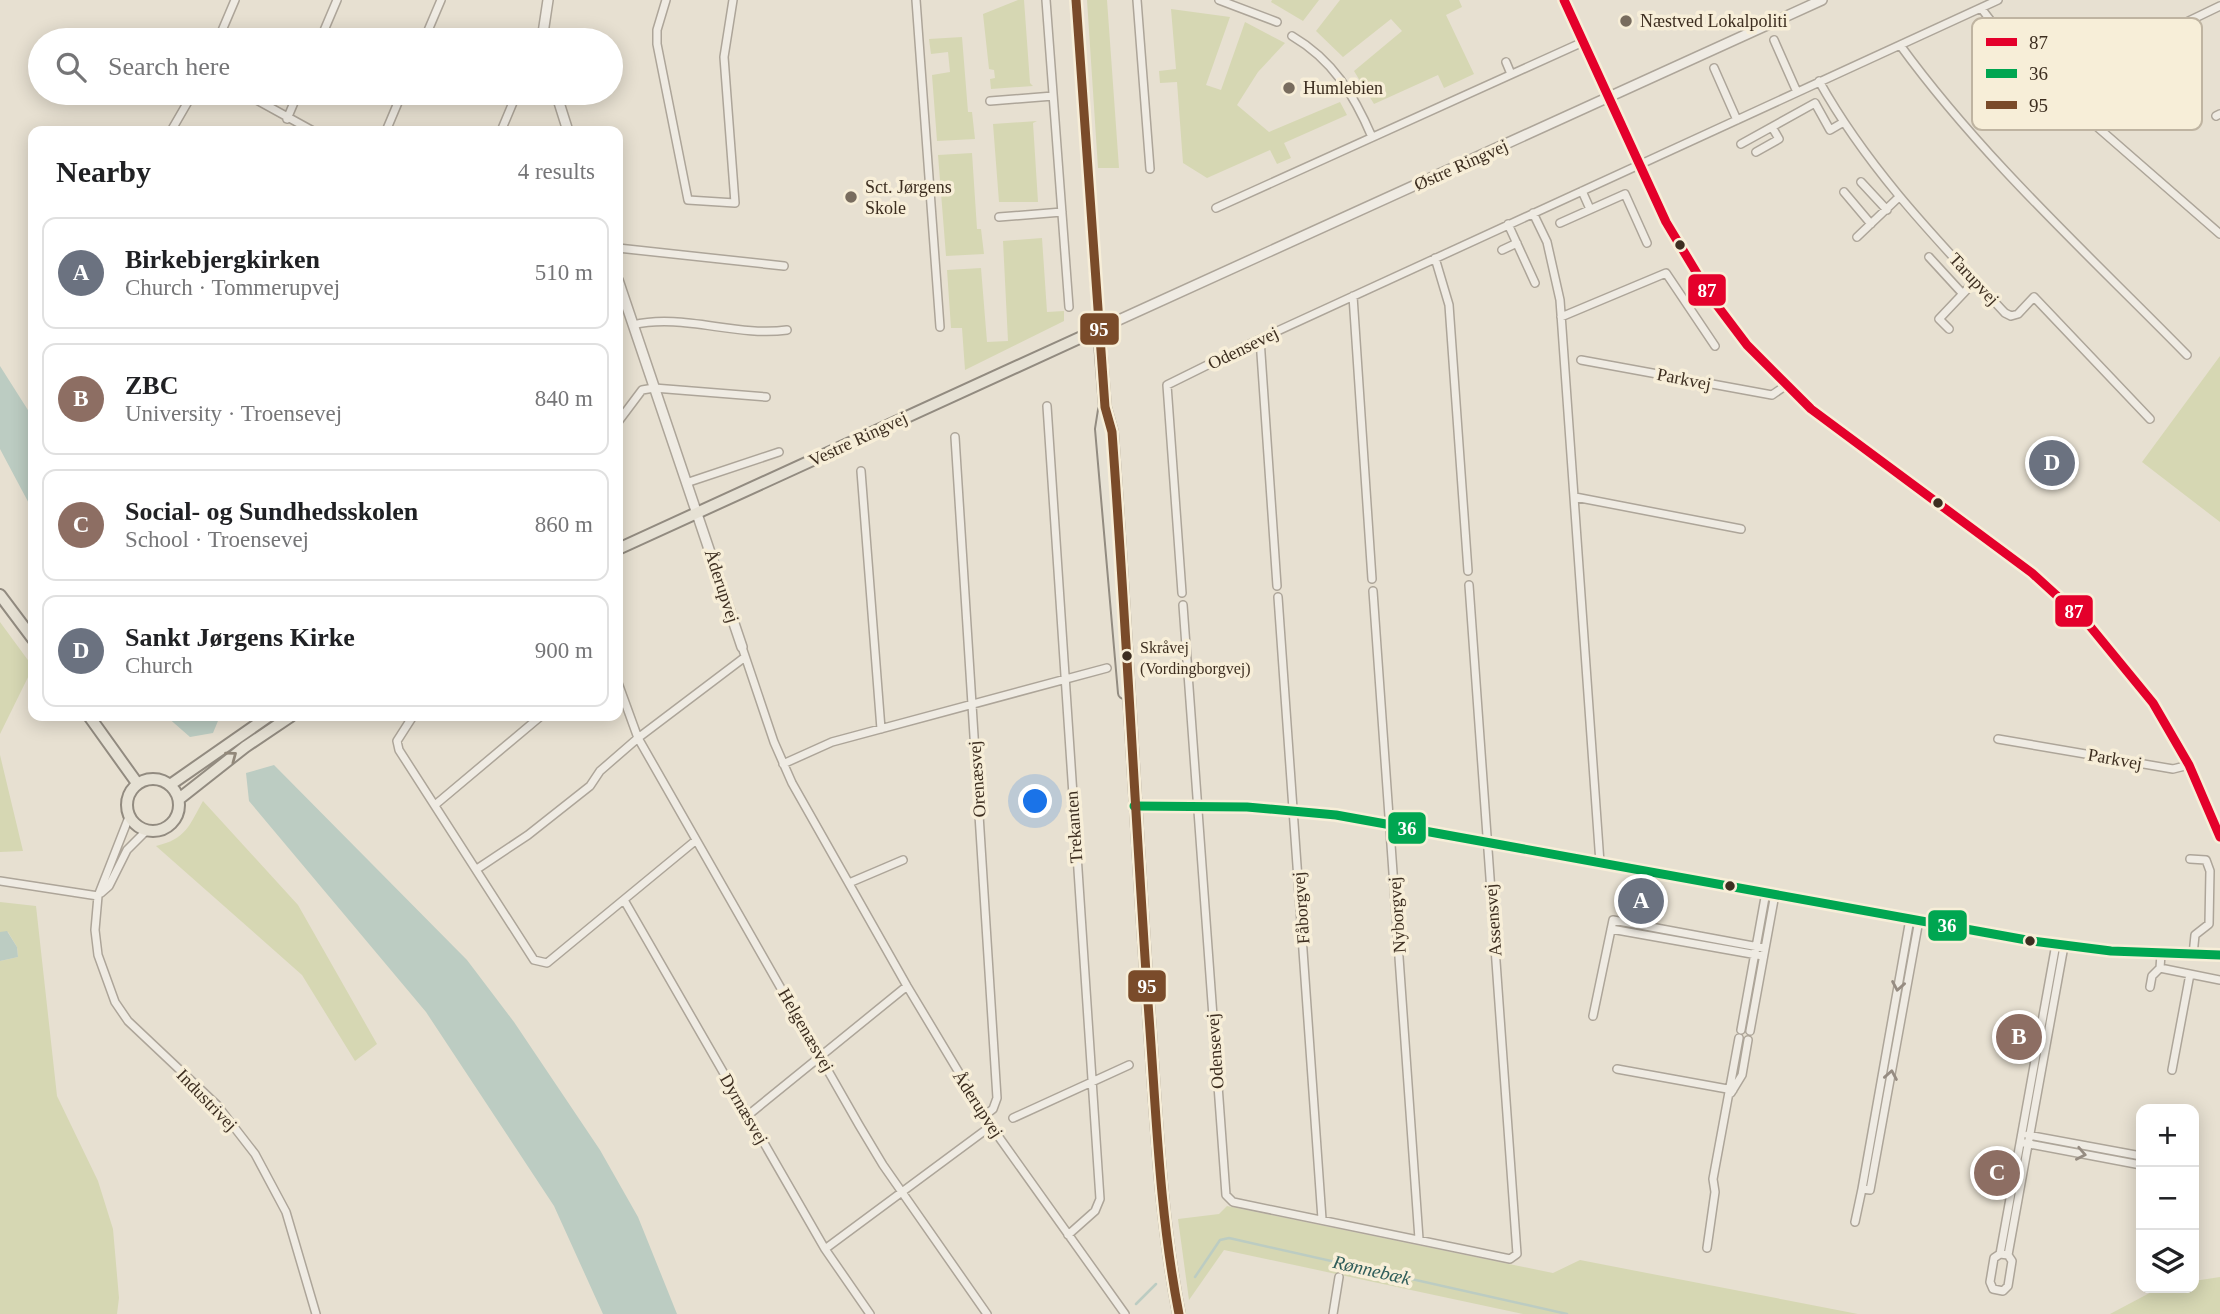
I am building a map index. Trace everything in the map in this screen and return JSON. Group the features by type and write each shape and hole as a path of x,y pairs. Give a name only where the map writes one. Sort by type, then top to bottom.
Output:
{"main road":[{"path":"1099,330 1105,407 1101,429 1119,669 1128,717 1164,1225 1179,1314"},
{"name":"Vestre Ringvej","path":"623,547 1099,330"},
{"path":"0,596 28,632"},
{"path":"93,721 137,783"},
{"path":"170,785 262,721"},
{"path":"178,799 284,721"},
{"path":"150,778 170,785 178,799 179,808 171,823 156,831 147,830 129,817 128,795 137,783 150,778"}],"street":[{"path":"223,28 235,0"},
{"path":"325,28 337,0"},
{"path":"429,28 441,0"},
{"path":"544,28 548,0"},
{"path":"666,0 657,30 657,44 688,200 735,203 724,57 733,0"},
{"path":"916,0 940,327"},
{"path":"1046,0 1069,307"},
{"path":"1076,0 1099,330"},
{"path":"1138,0 1150,169"},
{"path":"1219,0 1277,22"},
{"path":"1564,0 1611,97 1666,222 1713,300 1747,345 1785,386 1857,446 2052,590 2103,642 2153,703 2189,765 2220,837"},
{"name":"Østre Ringvej","path":"1099,330 1822,0"},
{"name":"Odensevej","path":"1182,593 1167,385 1508,224 1998,0"},
{"path":"2195,18 2220,6"},
{"path":"1981,8 1989,18"},
{"path":"1292,36 1330,64 1360,107 1372,137"},
{"path":"1774,40 1797,92"},
{"path":"1216,208 1583,42"},
{"path":"1900,45 1940,101 1979,144 2187,355"},
{"path":"1506,62 1511,74"},
{"path":"1714,68 1737,120"},
{"name":"Tarupvej","path":"1819,81 1842,122 1899,197 1975,281 2011,316 2018,314 2034,297 2150,419"},
{"path":"990,101 1053,96"},
{"path":"1741,144 1815,103 1830,130 1842,122"},
{"path":"174,126 186,105"},
{"path":"264,105 303,126"},
{"path":"288,119 294,105"},
{"path":"388,126 397,105"},
{"path":"503,126 512,105"},
{"path":"560,105 566,126"},
{"path":"1756,152 1779,139 1772,127"},
{"path":"2101,130 2220,234"},
{"path":"1861,182 1887,210"},
{"path":"1582,191 1590,209"},
{"path":"1844,191 1871,224"},
{"path":"1560,223 1625,194 1647,243"},
{"path":"1857,237 1899,197"},
{"path":"999,216 1062,212"},
{"path":"1533,213 1553,261 1561,317 1600,863"},
{"path":"1508,224 1535,283"},
{"path":"1502,250 1517,243"},
{"path":"623,249 784,265"},
{"path":"1929,257 1962,293"},
{"path":"1435,258 1449,305 1468,571"},
{"path":"1561,317 1665,273 1715,346"},
{"path":"1950,329 1939,319 1975,281"},
{"name":"Åderupvej","path":"623,295 783,764 907,986 984,1116 1125,1314"},
{"path":"1353,296 1372,579"},
{"path":"633,325 651,320 752,332 787,330"},
{"path":"1260,339 1277,586"},
{"name":"Parkvej","path":"1581,360 1772,395 1785,386"},
{"path":"623,415 642,390 654,388 766,397"},
{"name":"Trekanten","path":"1047,406 1100,1199 1096,1211 1068,1235"},
{"name":"Orenæsvej","path":"955,437 997,1098 993,1109 984,1116"},
{"path":"686,483 779,452"},
{"path":"861,471 881,729"},
{"path":"1575,498 1741,529"},
{"name":"Assensvej","path":"1469,585 1517,1254"},
{"name":"Nyborgvej","path":"1374,591 1419,1239"},
{"name":"Fåborgvej","path":"1278,597 1322,1219"},
{"name":"Odensevej","path":"1183,605 1226,1195 1233,1202 1510,1259 1517,1254"},
{"path":"477,869 528,835 590,786 600,771 638,738 745,657"},
{"path":"783,764 832,742 1107,668"},
{"name":"Helgenæsvej","path":"623,697 638,738 695,841 703,850 883,1165 987,1314"},
{"path":"410,721 397,741 399,750 534,960 541,964 547,963 695,841"},
{"path":"435,805 535,721"},
{"name":"Parkvej","path":"1998,739 2173,769 2189,765"},
{"path":"1135,806 1197,805 1294,812 1391,824 2060,945 2161,954 2220,955"},
{"name":"Industrivej","path":"129,817 98,896 95,930 97,956 115,1002 136,1031 216,1104 255,1154 286,1212 316,1314"},
{"path":"0,881 98,896 109,886 128,850 147,830"},
{"path":"2190,859 2206,860 2210,871 2209,925 2195,935 2193,955"},
{"path":"849,883 904,860"},
{"path":"1745,1030 1770,893"},
{"name":"Dyrnæsvej","path":"624,900 825,1249 870,1314"},
{"path":"1866,1189 1910,919"},
{"path":"1855,1222 1866,1189 1919,920"},
{"path":"1593,1016 1612,925 1760,951"},
{"path":"2004,1254 2060,945"},
{"path":"2150,986 2152,976 2160,968 2161,954"},
{"path":"2160,968 2220,980"},
{"path":"2172,1070 2190,974"},
{"path":"747,1116 907,986"},
{"path":"1707,1248 1716,1192 1713,1179 1731,1092 1742,1075 1744,1039"},
{"path":"1013,1118 1129,1065"},
{"path":"1617,1069 1731,1092"},
{"path":"825,1249 991,1126"},
{"path":"2025,1139 2136,1155"},
{"path":"2025,1139 2136,1164"},
{"path":"2004,1254 2012,1261 2008,1286 2003,1291 1993,1289 1990,1282 1994,1258 2004,1254"},
{"path":"1333,1314 1339,1277"}],"green space":[{"path":"1024,0 1030,83 1033,86 991,89 990,79 995,78 994,70 989,69 983,14"},
{"path":"1087,0 1107,0 1119,168 1098,168"},
{"path":"1319,0 1303,21 1271,2"},
{"path":"1340,0 1459,0 1462,7 1446,15 1474,74 1444,88 1438,75 1374,104 1354,71 1402,31 1391,19 1343,57 1316,31"},
{"path":"1171,9 1230,17 1206,85 1221,90 1245,22 1285,43 1258,72 1237,105 1269,132 1340,102 1347,115 1284,143 1291,158 1277,164 1270,150 1207,178 1183,163 1177,82 1160,83 1159,71 1176,69"},
{"path":"962,37 968,112 972,112 975,139 937,141 932,75 950,72 948,52 931,54 929,39"},
{"path":"1037,121 1033,123 1038,202 999,202 993,124"},
{"path":"972,153 977,229 981,229 984,254 946,256 938,155"},
{"path":"1042,238 1047,312 1064,311 1064,321 965,370 962,328 951,328 947,270 981,268 987,342 1008,341 1003,241"},
{"path":"2220,356 2220,522 2142,462"},
{"path":"0,622 28,660 28,677 0,734"},
{"path":"0,755 23,851 0,852"},
{"path":"203,801 298,905 377,1044 355,1061 302,975 156,846 174,840 186,830"},
{"path":"0,902 36,906 57,1096 98,1181 113,1229 119,1298 117,1314 0,1314 0,961 18,957 17,947 8,932 0,932"},
{"path":"1227,1206 1553,1273 1580,1260 1858,1314 1523,1314 1224,1250 1189,1300 1178,1219 1219,1214"},
{"path":"2220,1277 2220,1314 2110,1314 2150,1293 2199,1293 2199,1280"}],"shaded area":[{"path":"0,366 28,410 28,502 0,449"},
{"path":"172,721 218,721 213,733 190,737"},
{"path":"274,765 467,960 514,1022 600,1150 638,1217 677,1314 603,1314 554,1206 426,1012 249,801 246,773"},
{"path":"7,931 17,947 18,957 0,961 0,932"}],"waterway":[{"name":"Rønnebæk","path":"1195,1277 1220,1240 1229,1238 1567,1314"},
{"name":"Rønnebæk","path":"1136,1304 1156,1284"}],"transit line":[{"name":"95","path":"1076,0 1105,407 1112,432 1159,1159 1179,1314"},
{"name":"87","path":"1564,0 1666,222 1713,300 1747,345 1811,409 2032,573 2089,625 2153,703 2189,765 2220,837"},
{"name":"36","path":"1134,806 1247,807 1336,815 2032,941 2111,951 2220,955"}],"place":[{"name":"Næstved Lokalpoliti","path":"1626,21"},
{"name":"Humlebien","path":"1289,88"},
{"name":"Sct. Jørgens Skole","path":"851,197"},
{"name":"Sankt Jørgens Kirke","path":"2052,463"},
{"name":"Skråvej (Vordingborgvej)","path":"1127,656"},
{"name":"Birkebjergkirken","path":"1641,901"},
{"name":"ZBC","path":"2019,1037"},
{"name":"Social- og Sundhedsskolen","path":"1997,1173"}]}
